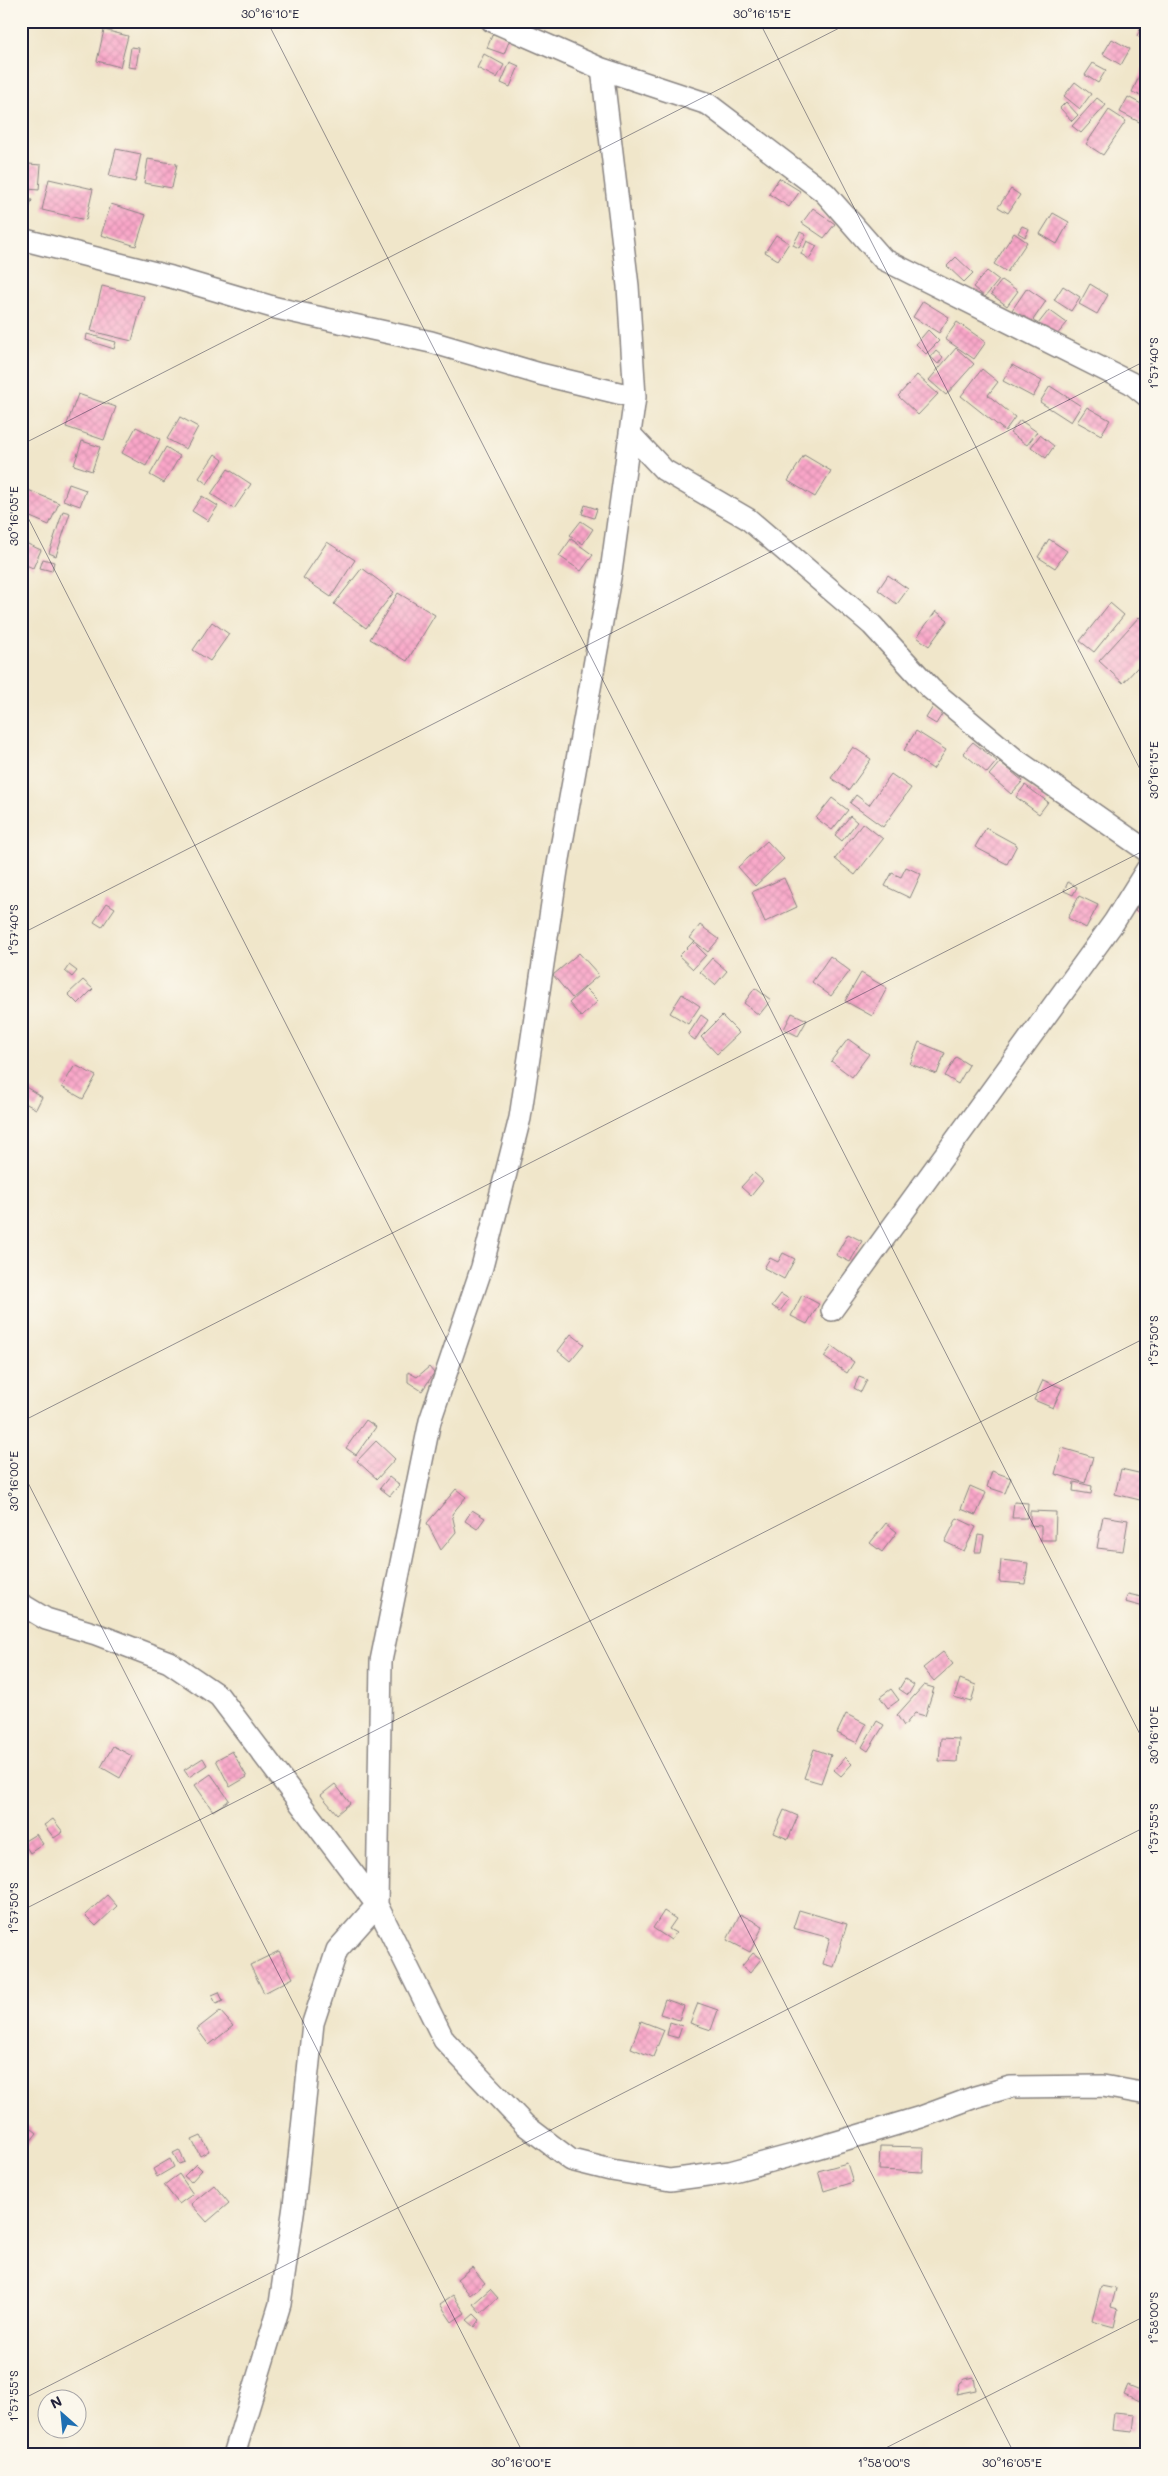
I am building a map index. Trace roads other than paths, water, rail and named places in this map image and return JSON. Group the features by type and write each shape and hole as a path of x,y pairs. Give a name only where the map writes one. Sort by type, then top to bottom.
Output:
{"street":[{"path":"492,21 602,69 708,104 825,193 883,259 1131,383 1147,396"},
{"path":"234,2455 280,2304 294,2206 313,2023 337,1950 377,1905 381,1661 430,1421 482,1268 520,1118 556,870 610,582 635,397 628,286 602,69"},
{"path":"21,239 171,276 276,308 431,342 540,374 635,397"},
{"path":"630,434 664,470 748,519 872,625 932,689 1015,759 1147,851"},
{"path":"832,1310 1114,922 1147,869"},
{"path":"21,1604 46,1619 96,1634 169,1662 219,1696 377,1905 444,2040 525,2125 571,2160 611,2170 670,2180 730,2172 921,2117 975,2097 1010,2087 1103,2086 1147,2094"}]}
